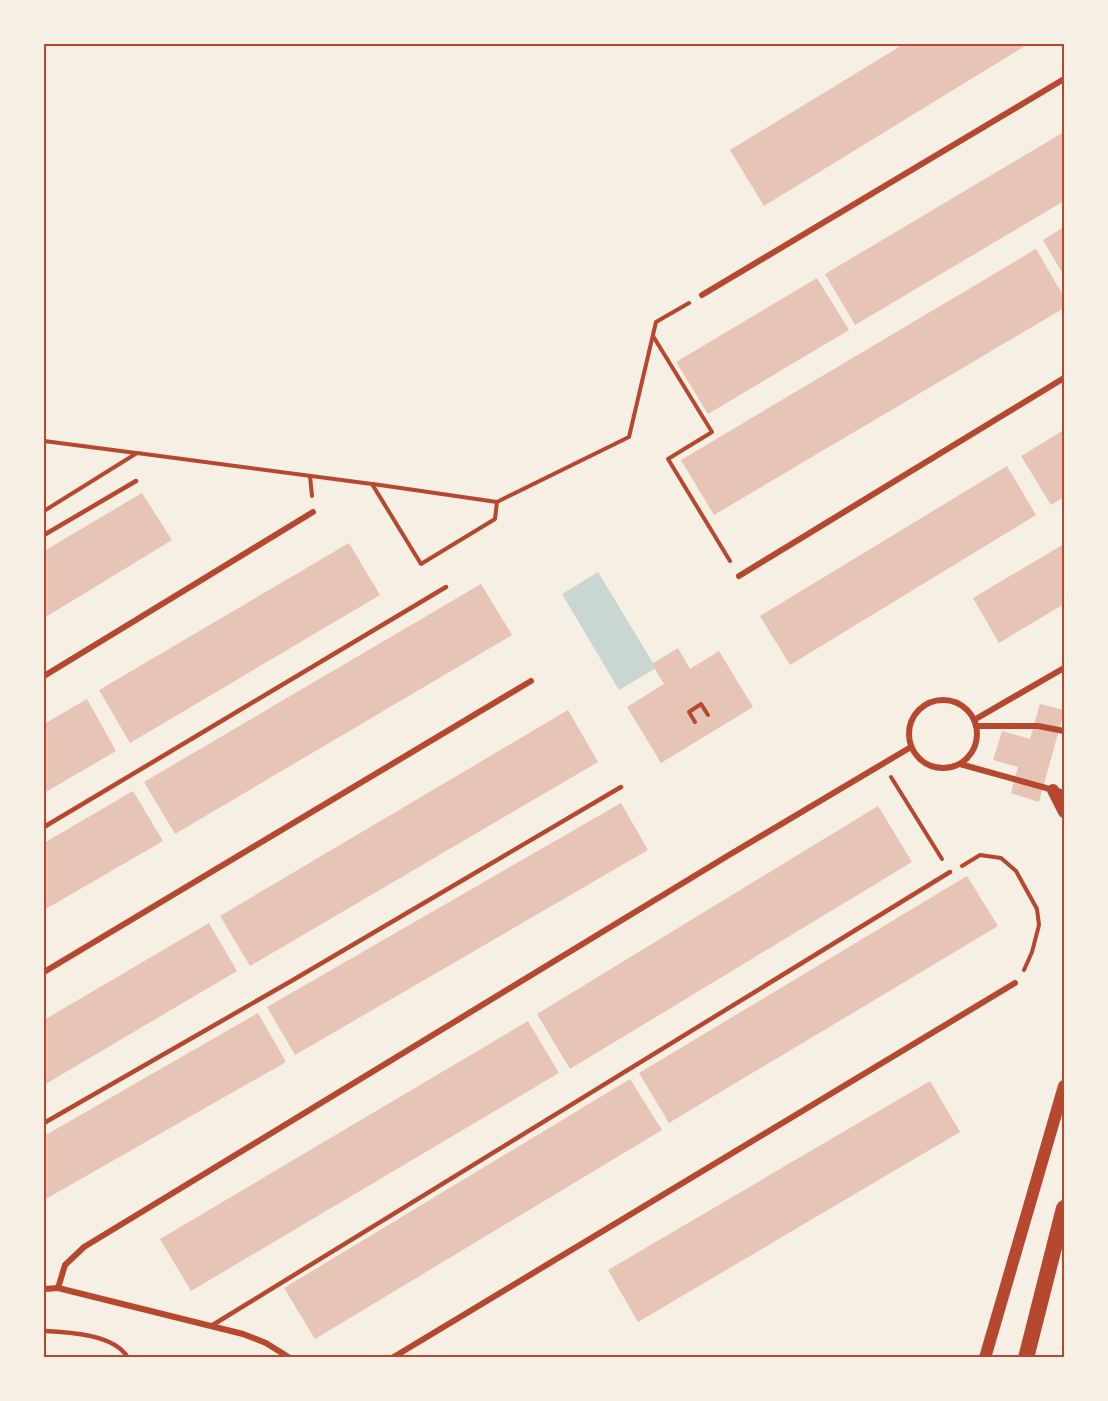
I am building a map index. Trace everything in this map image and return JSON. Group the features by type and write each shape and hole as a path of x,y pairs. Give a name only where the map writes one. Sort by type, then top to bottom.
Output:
{"highway":[{"path":"1026,1358 1065,1208"}],"main road":[{"path":"1059,792 1065,812"},
{"path":"986,1358 1065,1086"}],"street":[{"path":"702,295 1065,79"},
{"path":"739,576 1065,378"},
{"path":"44,676 313,512"},
{"path":"975,723 1065,668"},
{"path":"44,972 531,681"},
{"path":"934,701 953,701 969,712 975,723 977,737 974,748 960,764 948,768 937,768 917,757 911,747 909,728 917,711 934,701"},
{"path":"975,723 1038,726 1065,731"},
{"path":"58,1288 65,1265 84,1247 911,747"},
{"path":"960,764 1059,792"},
{"path":"392,1358 1015,983"},
{"path":"44,1288 58,1288 243,1334 266,1343 290,1358"}],"lane":[{"path":"44,535 136,481"},
{"path":"44,827 446,587"},
{"path":"44,1123 293,981 621,787"},
{"path":"211,1326 950,872"},
{"path":"44,1331 77,1333 114,1344 128,1358"}],"path":[{"path":"44,441 497,502 629,436 656,322 702,295"},
{"path":"653,336 712,432 668,459 739,576"},
{"path":"44,511 137,453"},
{"path":"372,484 422,564 495,519 497,502"},
{"path":"695,722 689,712 701,704 708,715"},
{"path":"883,764 950,872 980,855 1001,858 1016,871 1037,909 1039,925 1032,952 1015,983"}],"shaded area":[{"path":"598,572 656,668 619,690 562,594"}],"building":[{"path":"904,44 1023,44 1025,46 764,206 730,150"},
{"path":"1064,132 1064,201 855,325 825,274"},
{"path":"1064,227 1064,276 1043,240"},
{"path":"1036,249 1064,297 1064,308 714,515 681,460"},
{"path":"817,278 849,330 708,414 676,362"},
{"path":"1064,430 1064,497 1051,505 1021,456"},
{"path":"1007,466 1036,515 790,665 760,616"},
{"path":"142,493 172,540 44,618 44,551"},
{"path":"349,543 380,595 130,743 99,690"},
{"path":"1064,544 1064,604 999,643 973,598"},
{"path":"481,584 512,635 175,834 144,782"},
{"path":"678,648 690,669 719,651 753,707 661,763 627,707 664,684 652,664"},
{"path":"87,699 116,751 44,793 44,724"},
{"path":"1040,704 1064,710 1064,712 1039,802 1011,793 1018,767 993,760 1002,731 1030,739"},
{"path":"568,710 598,762 250,966 220,916"},
{"path":"133,791 163,841 44,910 44,843"},
{"path":"621,803 648,850 295,1055 267,1007"},
{"path":"878,806 912,862 570,1069 537,1014"},
{"path":"967,876 998,926 669,1123 639,1073"},
{"path":"209,923 237,971 44,1085 44,1020"},
{"path":"258,1013 286,1062 44,1200 44,1136"},
{"path":"528,1021 559,1073 191,1291 160,1239"},
{"path":"630,1079 662,1130 315,1339 284,1288"},
{"path":"930,1081 960,1132 638,1322 608,1270"}]}
